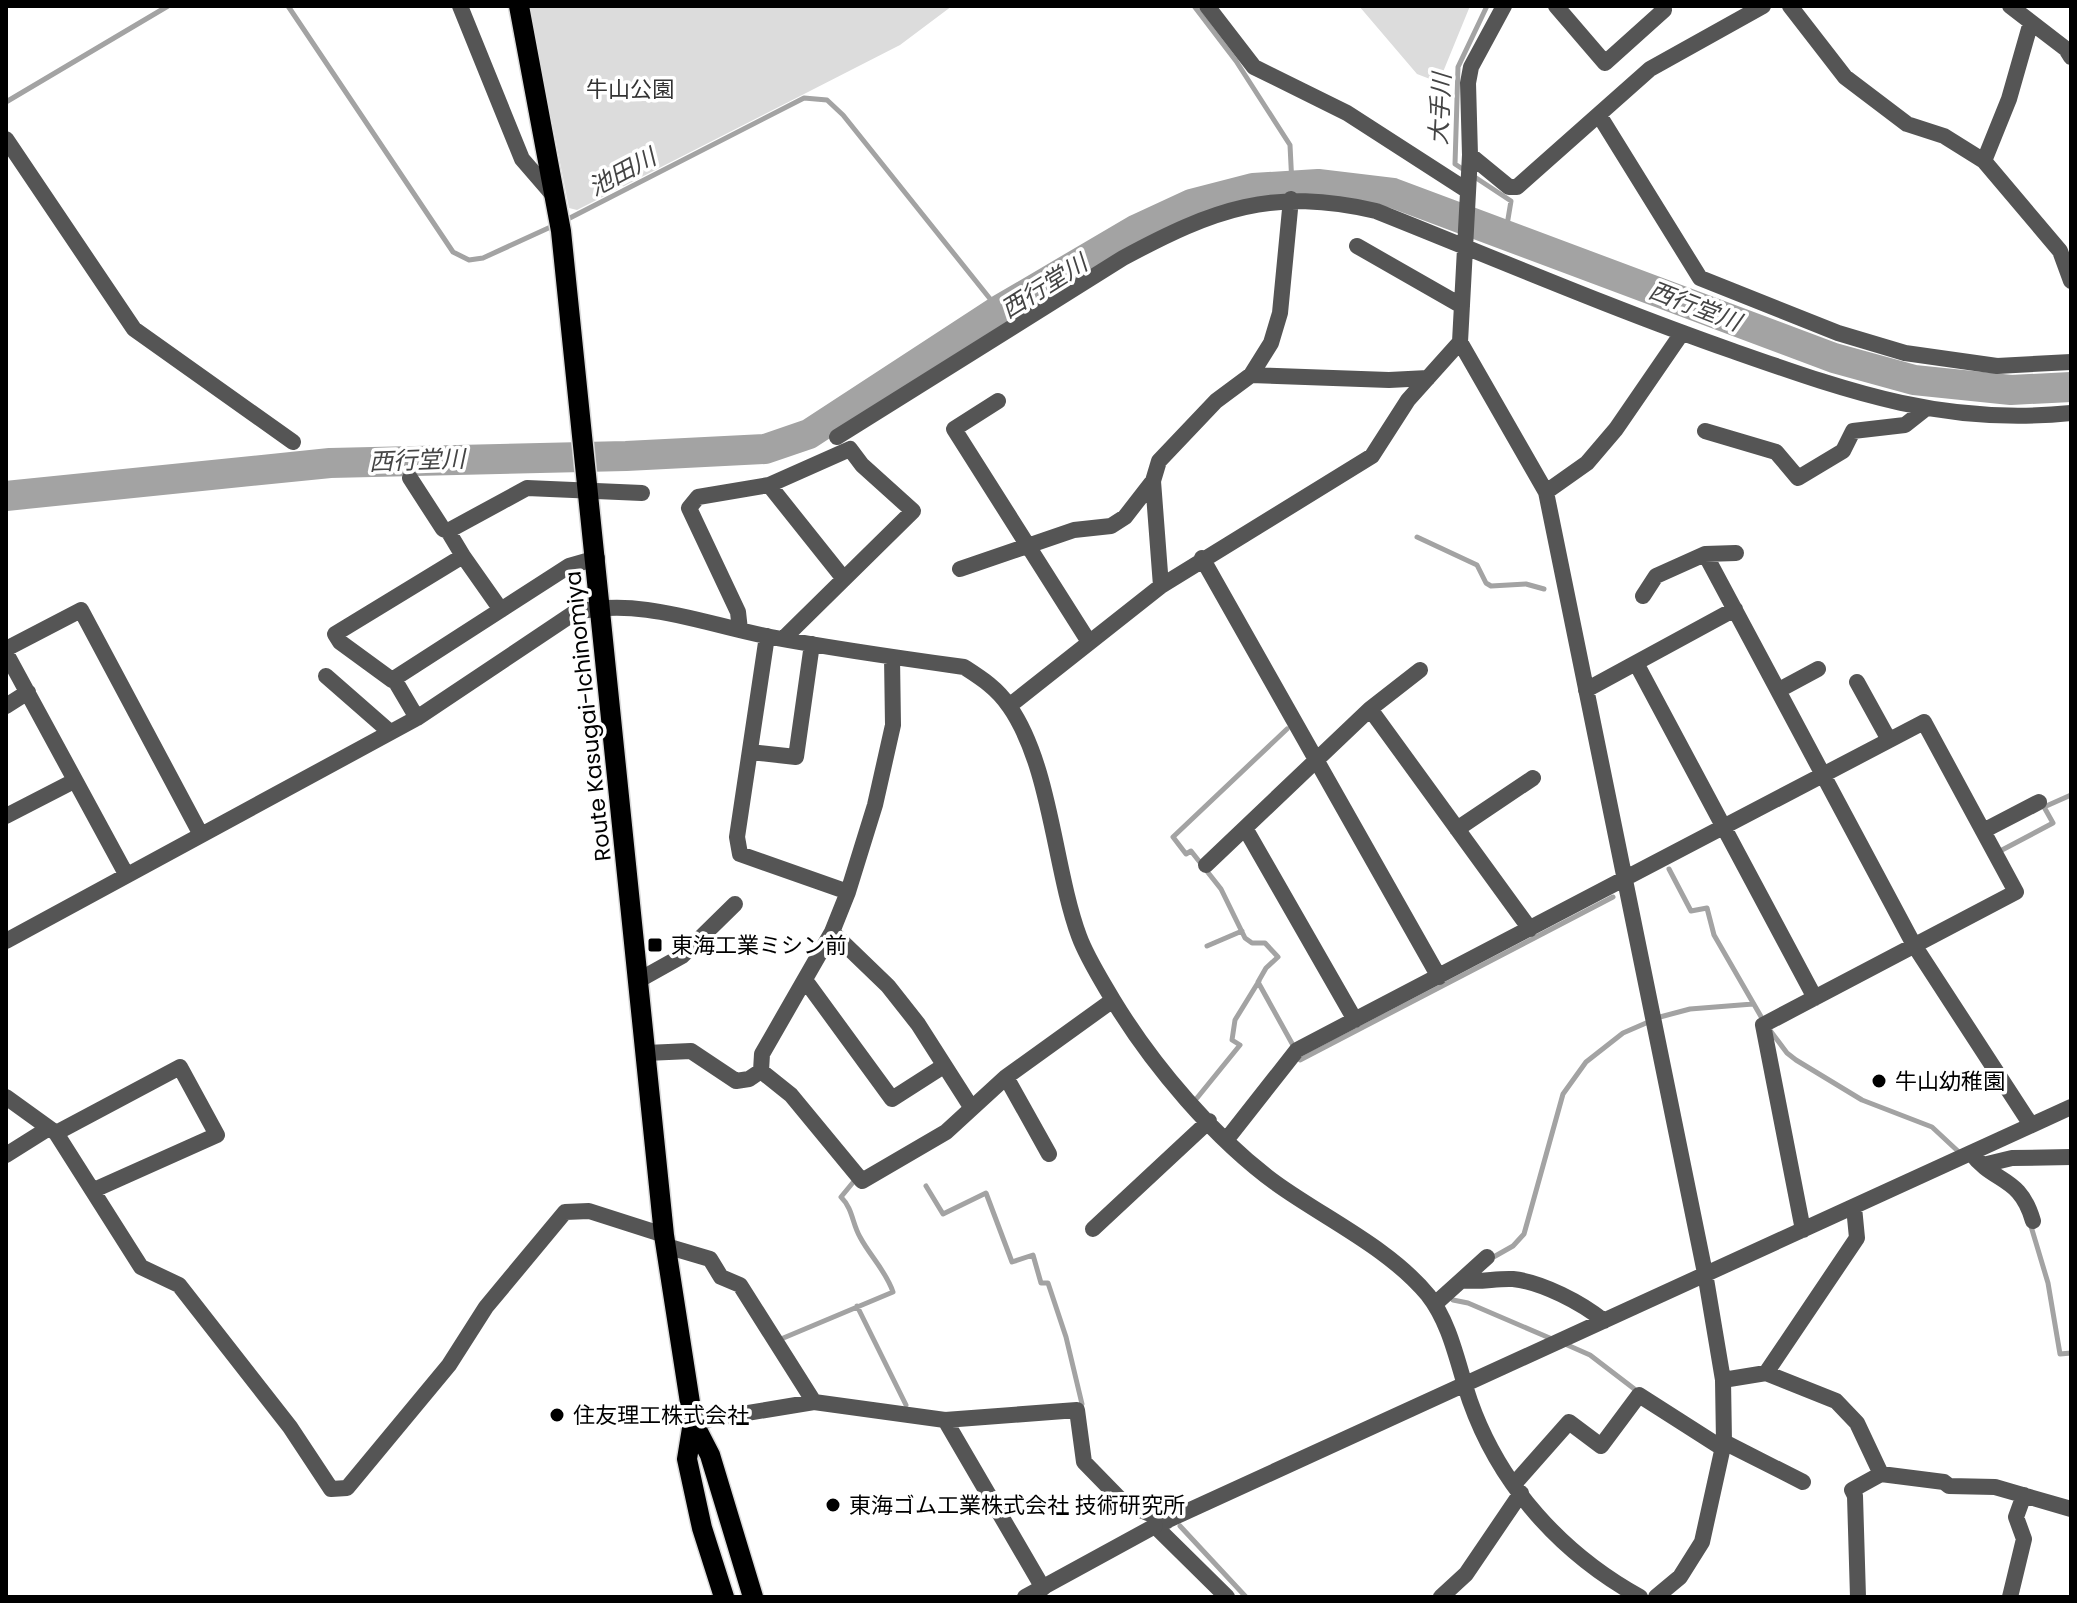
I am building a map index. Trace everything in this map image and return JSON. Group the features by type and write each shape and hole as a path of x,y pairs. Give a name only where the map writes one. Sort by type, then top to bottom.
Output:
{"main road":[{"name":"Route Kasugai-Ichinomiya","path":"519,6 558,210 602,605 665,1241 693,1422 687,1459 702,1528 724,1597"},
{"name":"Route Kasugai-Ichinomiya","path":"693,1422 710,1455 753,1597"}],"street":[{"path":"460,6 522,159 558,210"},
{"path":"1207,6 1254,67 1347,113 1468,191"},
{"path":"1504,6 1469,75 1470,155 1460,342 1546,492 1626,880 1640,968 1705,1273 1723,1380 1723,1445 1702,1542 1680,1577 1656,1597"},
{"path":"1556,6 1605,63 1664,10 1661,6"},
{"path":"1470,155 1509,187 1517,187 1650,69 1763,6"},
{"path":"1790,6 1845,77 1907,124 1944,136 1984,161 2065,248 2071,281"},
{"path":"2010,6 2066,49 2071,57"},
{"path":"1984,161 2009,99 2031,22"},
{"path":"1599,115 1700,278 1838,333 1905,353 1997,366 2071,362"},
{"path":"6,139 134,329 293,442"},
{"path":"1161,586 1153,481 1159,461 1181,435 1251,375 1271,343 1280,313 1291,199"},
{"path":"837,437 1123,258 1166,235 1218,213 1291,199 1332,201 1376,211 1682,333 1855,393 1924,410 1972,415 2071,413"},
{"path":"1357,246 1462,306"},
{"path":"1546,492 1587,463 1616,429 1682,333"},
{"path":"1009,706 1161,586 1372,456 1408,400 1460,342"},
{"path":"1251,375 1389,380 1428,378"},
{"path":"998,401 954,429 1089,642"},
{"path":"1705,431 1776,452 1798,478 1843,451 1853,431 1905,425 1924,410"},
{"path":"740,630 738,612 689,508 698,497 769,485 850,449 862,465 913,511 844,579 775,638 750,752 737,837 740,854 848,892"},
{"path":"410,478 501,610"},
{"path":"960,569 1091,526 1111,526 1125,517 1153,481"},
{"path":"769,485 844,579"},
{"path":"448,531 527,488 588,487 642,493"},
{"path":"1643,596 1656,576 1705,554 1736,553"},
{"path":"1705,554 1914,945 2031,1125"},
{"path":"417,718 394,679 340,642 335,634 463,556"},
{"path":"394,679 569,566 597,558"},
{"path":"1202,558 1439,977"},
{"path":"6,941 200,833 417,718 574,613 602,605 676,614 775,638 964,667 990,684 1009,706 1022,731 1045,797 1079,938 1113,1000 1155,1064 1227,1139 1274,1182 1384,1256 1435,1304 1488,1442 1518,1488 1572,1553 1599,1574 1640,1597"},
{"path":"1586,690 1735,609"},
{"path":"126,874 6,651 81,610 200,833"},
{"path":"750,752 796,757 812,644"},
{"path":"761,1071 762,1054 832,932 848,892 875,805 893,725 892,657"},
{"path":"1636,663 1815,998"},
{"path":"1779,690 1818,669"},
{"path":"1206,865 1370,709 1420,670"},
{"path":"326,676 390,732"},
{"path":"1857,682 1889,740"},
{"path":"6,706 28,692"},
{"path":"1370,709 1530,929"},
{"path":"1227,1139 1297,1050 1924,722 2016,892 1763,1025 1803,1230"},
{"path":"1457,829 1533,778"},
{"path":"6,816 74,781"},
{"path":"1983,831 2039,802"},
{"path":"1245,828 1355,1020"},
{"path":"639,980 682,956 735,904"},
{"path":"832,932 888,986 918,1024 942,1067 971,1107"},
{"path":"805,980 892,1099 942,1067"},
{"path":"761,1071 791,1095 862,1181 946,1132 1006,1077 1113,1000"},
{"path":"646,1053 691,1051 736,1081 749,1079 761,1071"},
{"path":"6,1155 180,1067 217,1135 94,1190"},
{"path":"1006,1077 1049,1154"},
{"path":"6,1097 53,1131 141,1267 179,1285 290,1427 331,1489 347,1488 449,1365 486,1307 565,1212 589,1211 710,1259 721,1277 740,1285 814,1402"},
{"path":"1025,1597 1161,1523 1705,1273 1854,1207 1977,1159 2031,1125 2071,1107"},
{"path":"1093,1229 1209,1121"},
{"path":"1977,1159 2071,1157"},
{"path":"1977,1159 2017,1188 2027,1201 2033,1221"},
{"path":"1766,1373 1857,1238 1854,1207"},
{"path":"1435,1304 1487,1257"},
{"path":"1463,1280 1482,1284 1513,1279 1545,1289 1604,1321"},
{"path":"1723,1380 1766,1373 1836,1401 1848,1411 1881,1474"},
{"path":"1441,1597 1466,1574 1518,1488 1569,1422 1601,1446 1639,1395 1723,1445 1803,1482"},
{"path":"693,1422 814,1402 945,1420 1077,1410 1084,1462 1124,1503 1161,1523 1227,1597"},
{"path":"945,1420 1043,1588"},
{"path":"1858,1597 1852,1490 1881,1474 1944,1482 1949,1486 1995,1487 2071,1509"},
{"path":"2010,1597 2024,1539 2016,1517 2024,1495"}],"green space":[{"name":"牛山公園","path":"529,6 952,6 900,45 577,210 569,208"},
{"path":"1359,6 1470,6 1443,72 1430,79 1417,74"}],"waterway":[{"name":"池田川","path":"6,102 168,6"},
{"name":"池田川","path":"288,6 453,252 469,260 483,258 555,225"},
{"path":"1194,6 1236,61 1290,145 1292,185"},
{"name":"大手川","path":"1487,6 1458,67 1455,164 1511,201 1505,237"},
{"name":"池田川","path":"564,221 804,98 827,100 843,115 999,310"},
{"name":"西行堂川","path":"6,496 330,463 626,456 765,449 809,434 999,310 1137,229 1191,204 1253,188 1318,184 1393,193 1834,358 1914,380 2011,390 2071,387"},
{"path":"1417,537 1477,565 1486,583 1491,586 1526,584 1544,589"},
{"path":"1287,729 1173,837 1186,854 1191,851 1221,889 1245,938 1252,943 1265,943 1278,957 1266,968 1258,982 1294,1047"},
{"path":"2002,850 2053,823 2044,807 2071,795"},
{"path":"1669,869 1691,911 1707,908 1714,935 1763,1020"},
{"path":"1298,1056 1300,1060 1613,897"},
{"path":"1207,946 1242,931"},
{"path":"1197,1098 1240,1045 1232,1040 1235,1020 1259,981"},
{"path":"1490,1259 1513,1246 1524,1234 1563,1094 1586,1062 1623,1033 1660,1017 1690,1009 1753,1004"},
{"path":"1769,1029 1796,1060 1862,1100 1932,1127 1961,1154"},
{"path":"781,1339 893,1292 860,1237 848,1206 841,1197 855,1180"},
{"path":"926,1186 943,1214 986,1193 1012,1262 1033,1255 1041,1283 1048,1283 1066,1337 1082,1404"},
{"path":"2030,1223 2048,1283 2060,1354 2071,1353"},
{"path":"1453,1300 1468,1303 1552,1339"},
{"path":"857,1306 906,1405"},
{"path":"1565,1344 1590,1355 1637,1391"},
{"path":"1180,1526 1246,1597"}],"place":[{"name":"東海工業ミシン前","path":"655,945"},
{"name":"牛山幼稚園","path":"1879,1081"},
{"name":"住友理工株式会社","path":"557,1415"},
{"name":"東海ゴム工業株式会社 技術研究所","path":"833,1505"}]}
